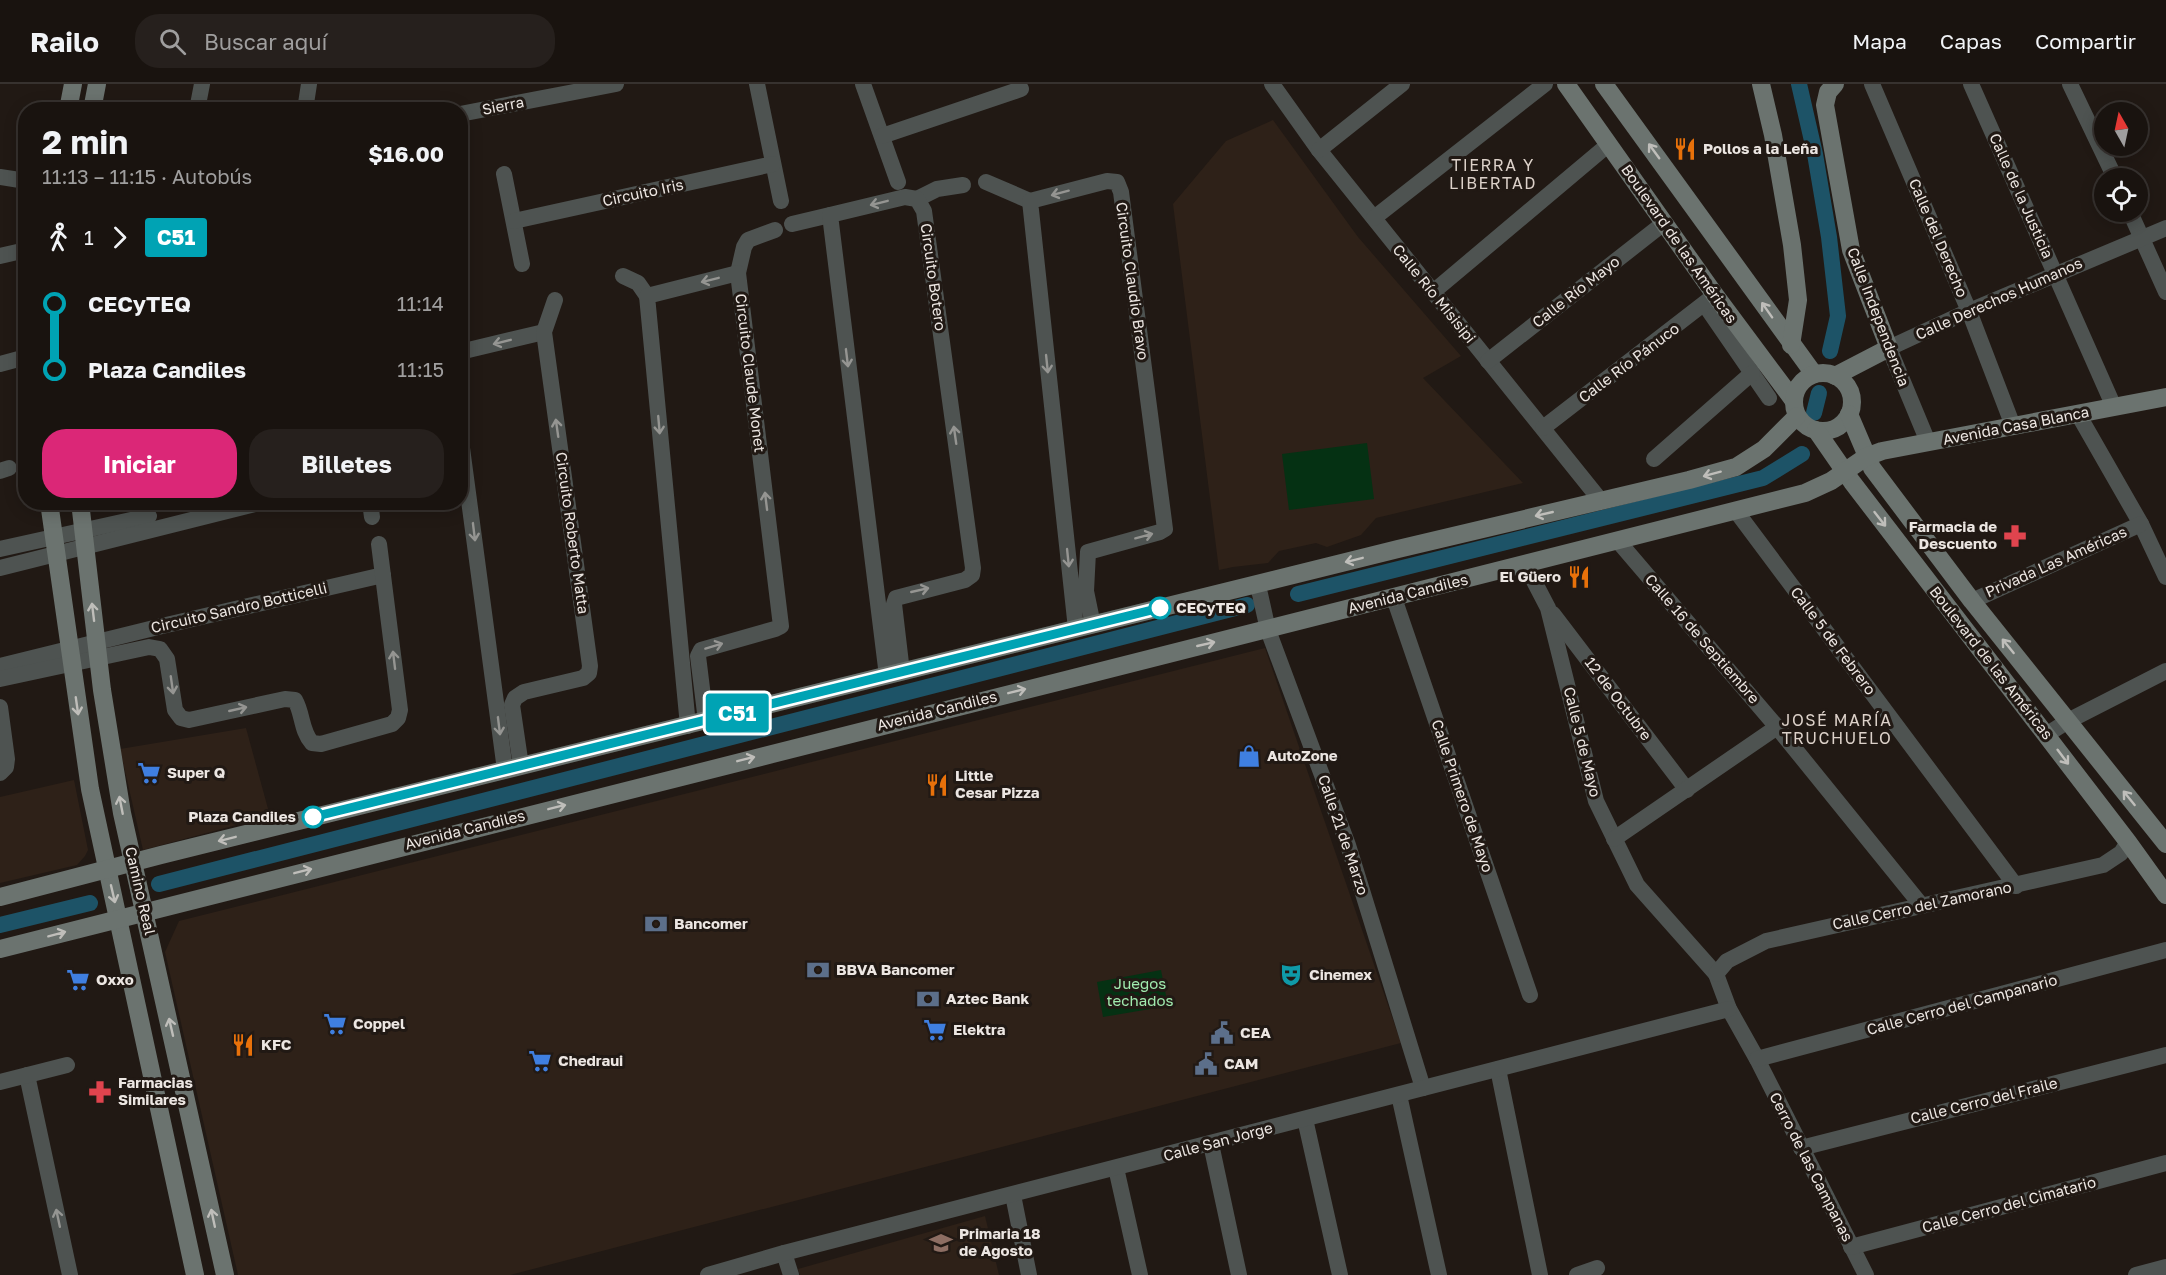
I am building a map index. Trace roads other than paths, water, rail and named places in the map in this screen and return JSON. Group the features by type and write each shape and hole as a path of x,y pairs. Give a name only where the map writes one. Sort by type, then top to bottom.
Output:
{"main road":[{"path":"70,102 73,84"},
{"path":"94,102 97,84"},
{"name":"Boulevard de las Américas","path":"1566,84 1664,223 1710,300 1795,409"},
{"path":"1604,84 1814,374"},
{"path":"1761,84 1773,135 1792,245 1798,300 1791,345"},
{"name":"Calle Independencia","path":"1835,84 1828,92 1825,105 1851,250 1889,348"},
{"name":"Calle Derechos Humanos","path":"1835,376 1889,348"},
{"path":"0,897 1085,627 1258,589 1736,467 1764,449 1795,409 1798,385 1802,380 1814,374 1825,373 1835,376 1846,386 1852,408 1843,423 1829,430 1816,430 1805,426 1795,409"},
{"name":"Avenida Casa Blanca","path":"1866,457 1882,451 2166,397"},
{"name":"Boulevard de las Américas","path":"1849,414 1872,468 1972,601 2166,843"},
{"name":"Boulevard de las Américas","path":"1816,430 2166,895"},
{"name":"Avenida Candiles","path":"0,949 1266,622 1394,598 1805,493 1846,472 1866,457"},
{"name":"Camino Real","path":"50,510 84,759 195,1275"},
{"name":"Camino Real","path":"81,510 111,753 225,1275"}],"street":[{"path":"199,102 202,84"},
{"path":"306,102 309,84"},
{"name":"Sierra","path":"468,112 616,84"},
{"path":"757,84 781,201"},
{"path":"863,84 898,182"},
{"name":"Calle Río Misisipi","path":"1272,84 1320,150 1600,501"},
{"path":"1320,150 1402,84"},
{"path":"1374,218 1545,84"},
{"name":"Calle del Derecho","path":"1872,84 1969,311 2013,426"},
{"name":"Calle de la Justicia","path":"1971,84 2114,407"},
{"path":"2070,84 2110,168"},
{"path":"882,136 1021,89"},
{"path":"1433,292 1609,144"},
{"name":"Circuito Iris","path":"514,221 773,164"},
{"path":"504,174 522,264"},
{"path":"0,177 18,180"},
{"name":"Circuito Claudio Bravo","path":"1030,201 1107,181 1117,182 1121,192 1165,529 1088,552 1085,627"},
{"path":"986,182 1030,201 1085,627"},
{"path":"792,224 905,197 917,199 937,189 963,185"},
{"name":"Circuito Botero","path":"895,674 894,604 896,598 964,580 972,575 974,568 924,211 917,199"},
{"path":"830,215 895,674"},
{"path":"2135,222 2166,292"},
{"name":"Calle Río Mayo","path":"1488,361 1664,223"},
{"name":"Calle Derechos Humanos","path":"1889,348 2056,273 2166,228"},
{"path":"738,273 747,240 775,230"},
{"path":"0,256 18,252"},
{"name":"Circuito Claude Monet","path":"647,296 738,273 781,626 701,650 698,656 706,721"},
{"path":"623,276 638,283 647,296 688,726"},
{"path":"468,350 544,332 555,300"},
{"name":"Boulevard de las Américas","path":"1710,300 1752,373 1770,398"},
{"name":"Calle Río Pánuco","path":"1543,429 1710,300"},
{"name":"Circuito Roberto Matta","path":"513,768 512,705 515,698 524,692 583,678 589,674 590,666 544,332"},
{"name":"Calle Independencia","path":"1889,348 1928,442"},
{"path":"0,364 18,359"},
{"path":"1654,459 1752,373"},
{"path":"2078,414 2140,524 2166,577"},
{"path":"468,484 513,768"},
{"path":"0,549 55,545 84,539 149,516 198,510"},
{"name":"Calle 5 de Febrero","path":"1736,511 2016,886"},
{"name":"Privada Las Américas","path":"1972,601 2140,524"},
{"name":"Calle 16 de Septiembre","path":"1618,541 1777,727 1922,906"},
{"name":"Circuito Sandro Botticelli","path":"97,650 149,647 160,649 167,659 175,710 181,718 189,720 285,699 296,700 300,708 305,735 312,743 321,744 392,724 398,718 400,710 379,544"},
{"path":"0,568 55,545"},
{"name":"Calle 5 de Mayo","path":"1525,564 1548,608 1596,801 1637,885 1716,974 1730,1009 1757,1059"},
{"name":"Circuito Sandro Botticelli","path":"97,650 383,575"},
{"name":"Calle 21 de Marzo","path":"1258,589 1266,622 1348,845 1424,1088"},
{"name":"Calle Primero de Mayo","path":"1394,598 1530,995"},
{"name":"12 de Octubre","path":"1548,608 1687,790"},
{"path":"0,666 97,650"},
{"path":"0,679 70,656"},
{"path":"2046,735 2068,721 2166,671"},
{"path":"0,707 7,759 6,767 0,773"},
{"path":"1614,839 1777,727"},
{"name":"Calle Cerro del Zamorano","path":"1716,974 1727,961 1766,940 2103,865 2121,853 2128,842"},
{"name":"Calle Cerro del Campanario","path":"1757,1059 2166,950"},
{"name":"Calle San Jorge","path":"708,1275 783,1253 1730,1009"},
{"name":"Calle Cerro del Fraile","path":"1801,1148 2166,1055"},
{"name":"Cerro de las Campanas","path":"1757,1059 1866,1275"},
{"path":"0,1082 67,1065"},
{"path":"1498,1070 1540,1275"},
{"path":"27,1075 70,1275"},
{"path":"1399,1095 1439,1275"},
{"path":"1305,1119 1340,1275"},
{"path":"1211,1144 1239,1275"},
{"name":"Calle Cerro del Cimatario","path":"1851,1247 2166,1163"},
{"path":"1116,1168 1140,1275"},
{"path":"1012,1195 1029,1275"},
{"path":"783,1253 791,1275"},
{"path":"2136,1275 2166,1267"},
{"path":"1578,1275 1597,1268"}],"waterway":[{"path":"1799,84 1815,154 1829,237 1838,316 1830,351"},
{"path":"1814,413 1819,393"},
{"path":"1298,594 1763,478 1802,454"},
{"path":"159,884 1247,605"},
{"path":"0,925 90,903"}],"place":[{"name":"Pollos a la Leña","path":"1685,149"},
{"name":"Farmacia de Descuento","path":"2015,536"},
{"name":"El Güero","path":"1579,577"},
{"name":"CECyTEQ","path":"1160,608"},
{"name":"AutoZone","path":"1249,756"},
{"name":"Super Q","path":"149,773"},
{"name":"Little Cesar Pizza","path":"937,785"},
{"name":"Plaza Candiles","path":"313,817"},
{"name":"Bancomer","path":"656,924"},
{"name":"BBVA Bancomer","path":"818,970"},
{"name":"Cinemex","path":"1291,975"},
{"name":"Oxxo","path":"78,980"},
{"name":"Aztec Bank","path":"928,999"},
{"name":"Coppel","path":"335,1024"},
{"name":"Elektra","path":"935,1030"},
{"name":"CEA","path":"1222,1033"},
{"name":"KFC","path":"243,1045"},
{"name":"Chedraui","path":"540,1061"},
{"name":"CAM","path":"1206,1064"},
{"name":"Farmacias Similares","path":"100,1092"},
{"name":"Primaria 18 de Agosto","path":"941,1243"}],"district":[{"name":"TIERRA Y LIBERTAD","path":"1493,174"},
{"name":"JOSÉ MARÍA TRUCHUELO","path":"1837,729"}],"park label":[{"name":"Juegos techados","path":"1140,992"}]}
